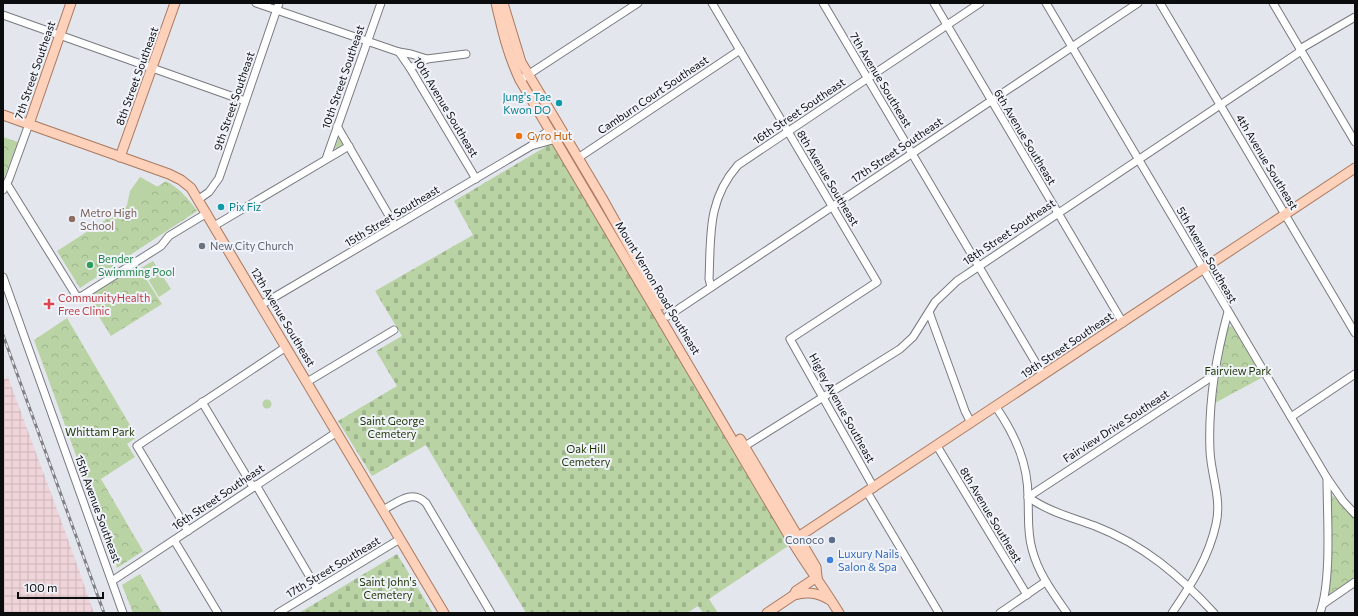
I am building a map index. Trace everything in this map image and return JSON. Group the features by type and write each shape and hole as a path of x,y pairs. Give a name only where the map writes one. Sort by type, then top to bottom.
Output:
{"main road":[{"name":"7th Street Southeast","path":"29,124 71,3"},
{"name":"8th Street Southeast","path":"120,157 176,3"},
{"name":"Mount Vernon Road Southeast","path":"496,3 508,51 590,178 668,316 745,446 795,539"},
{"name":"Mount Vernon Road Southeast","path":"503,3 521,62 524,77 550,130 795,539 816,567 817,577 838,613"},
{"name":"12th Avenue Southeast","path":"3,115 175,176 191,188 444,613"},
{"path":"550,130 559,136 575,163 590,178"},
{"name":"19th Street Southeast","path":"795,539 1355,168"},
{"path":"767,613 817,577"},
{"path":"794,595 816,593 831,600"}],"street":[{"name":"10th Avenue Southeast","path":"256,3 399,52 476,179"},
{"name":"9th Street Southeast","path":"199,200 209,192 219,178 279,3"},
{"name":"10th Street Southeast","path":"326,159 381,3"},
{"path":"524,77 638,3"},
{"name":"8th Avenue Southeast","path":"712,3 877,282 790,339"},
{"name":"7th Avenue Southeast","path":"823,3 1043,375"},
{"name":"6th Avenue Southeast","path":"934,3 1123,323"},
{"name":"16th Street Southeast","path":"711,288 709,280 712,218 715,204 725,184 738,165 980,3"},
{"name":"5th Avenue Southeast","path":"1046,3 1327,478 1343,501 1355,514"},
{"name":"17th Street Southeast","path":"668,316 1138,3"},
{"name":"4th Avenue Southeast","path":"1160,3 1355,333"},
{"path":"1273,3 1355,142"},
{"path":"3,15 245,101"},
{"name":"18th Street Southeast","path":"745,446 900,349 913,336 935,302 957,281 1301,50 1355,17"},
{"name":"Camburn Court Southeast","path":"578,158 740,50"},
{"path":"399,52 411,54 428,60"},
{"path":"410,68 428,60 466,54"},
{"name":"7th Street Southeast","path":"5,187 29,124"},
{"path":"337,126 395,226"},
{"name":"15th Street Southeast","path":"532,145 537,139 550,130"},
{"name":"15th Street Southeast","path":"262,305 532,145 556,139"},
{"path":"214,226 349,146"},
{"path":"5,187 77,298 161,246 174,233 207,213"},
{"name":"15th Avenue Southeast","path":"3,277 123,613"},
{"path":"929,312 965,411 971,423"},
{"path":"1172,613 1190,587 1206,555 1217,522 1218,502 1210,454 1209,431 1223,330 1228,312"},
{"path":"307,382 394,330"},
{"name":"Higley Avenue Southeast","path":"790,339 939,613"},
{"path":"188,531 137,446 286,347"},
{"name":"Fairview Drive Southeast","path":"1028,497 1216,374"},
{"path":"1291,417 1355,374"},
{"path":"202,402 317,589"},
{"path":"996,407 1010,428 1020,447 1023,458 1028,497 1027,515 1032,549 1045,582 1067,613"},
{"name":"16th Street Southeast","path":"112,581 337,432"},
{"name":"8th Avenue Southeast","path":"937,446 1027,595"},
{"path":"1320,613 1323,604 1327,556 1327,478"},
{"path":"383,510 406,497 413,495 420,497 426,503 491,613"},
{"path":"1028,497 1041,506 1095,526 1150,554 1190,587 1214,613"},
{"name":"17th Street Southeast","path":"278,613 400,539"},
{"path":"174,540 218,613"},
{"path":"1000,613 1045,582"},
{"path":"1323,604 1355,582"}],"shaded area":[{"path":"8,377 94,613 3,613 3,380"}],"green space":[{"path":"3,137 18,142 3,181"},
{"path":"339,137 344,144 336,149 335,147"},
{"name":"Oak Hill Cemetery","path":"552,143 555,144 752,479 788,546 709,599 718,613 703,613 698,606 687,613 526,613 426,445 372,476 338,421 397,386 376,351 402,336 375,291 473,235 454,201"},
{"path":"140,177 176,197 126,210 130,191"},
{"path":"166,181 183,194 197,211 80,288 57,251"},
{"path":"153,261 171,289 159,297 141,268"},
{"path":"137,265 162,304 111,336 86,296"},
{"name":"Whittam Park","path":"67,318 137,437 127,444 135,457 101,479 143,551 117,568 34,340"},
{"name":"Fairview Park","path":"1232,326 1263,377 1215,403 1226,332 1228,327"},
{"path":"267,399 272,404 267,409 262,404"},
{"path":"1330,493 1355,519 1355,577 1328,595"},
{"name":"Saint John's Cemetery","path":"397,554 433,613 299,613"},
{"path":"140,574 162,613 133,613 122,585"}],"railway":[{"path":"3,335 104,613"}],"place":[{"name":"Jung's Tae Kwon DO","path":"559,103"},
{"name":"Gyro Hut","path":"519,136"},
{"name":"Pix Fiz","path":"221,207"},
{"name":"Metro High School","path":"72,219"},
{"name":"New City Church","path":"202,246"},
{"name":"Bender Swimming Pool","path":"90,265"},
{"name":"CommunityHealth Free Clinic","path":"49,304"},
{"name":"Conoco","path":"832,540"},
{"name":"Luxury Nails Salon & Spa","path":"830,560"}],"park label":[{"name":"Saint George Cemetery","path":"392,427"}]}
